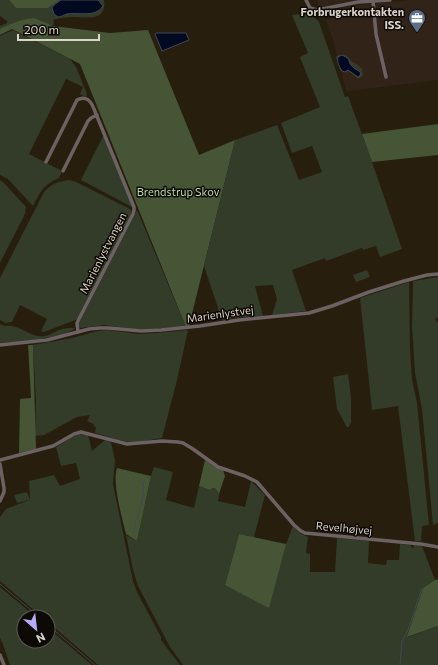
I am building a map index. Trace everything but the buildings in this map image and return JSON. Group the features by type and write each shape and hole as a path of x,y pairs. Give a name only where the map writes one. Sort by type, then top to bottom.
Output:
{"street":[{"path":"306,0 310,8 317,10 358,2 390,0"},
{"path":"373,1 376,34 386,77"},
{"name":"Marienlystvangen","path":"46,162 77,100 82,97 86,98 92,105 97,115 134,210 77,323 78,332"},
{"path":"63,171 88,121 97,115"},
{"name":"Marienlystvej","path":"0,345 47,340 98,328 141,331 161,330 309,313 398,283 438,274"},
{"name":"Revelhøjvej","path":"0,460 53,446 74,434 81,432 127,444 162,441 178,442 193,449 218,467 245,476 257,482 294,525 305,533 421,544 438,547"},
{"path":"0,464 4,488 0,501"},
{"path":"0,655 4,665"}],"shaded area":[{"path":"317,0 365,0 319,8"},
{"path":"410,0 438,0 438,80 349,91 346,90 333,40 326,20 334,17 340,8"}],"green space":[{"path":"0,0 9,0 16,8 48,8 60,0 104,0 104,7 102,12 95,17 60,18 53,20 53,26 35,19 27,19 17,21 0,29 0,26 7,23 7,21 0,16"},
{"path":"9,0 60,0 48,8 16,8"},
{"path":"300,14 313,16 319,22 345,97 348,96 402,249 380,257 376,246 363,250 362,248 326,261 325,258 292,270 306,311 272,315 277,299 273,285 255,286 263,316 222,320 204,266 235,140 277,125 299,180 322,172 312,146 292,153 281,123 320,107 300,57 308,53 292,15"},
{"name":"Brendstrup Skov","path":"34,18 53,26 110,33 148,30 199,155 235,140 189,326 186,327 80,64 12,29 0,35 0,29 12,23"},
{"path":"13,30 70,59 76,67 87,94 86,97 80,94 83,87 66,79 29,154 62,171 59,178 49,183 43,189 33,206 8,179 0,175 0,36"},
{"path":"338,55 347,56 362,69 363,75 360,78 357,78 349,71 343,72 340,70 336,57"},
{"path":"438,124 438,155 372,162 362,134"},
{"path":"103,136 132,204 132,207 81,180"},
{"path":"0,180 26,207 25,214 0,263"},
{"path":"69,180 128,208 131,210 131,214 78,319 44,332 41,331 47,319 20,305 12,322 6,323 0,320 0,278 44,192 55,183"},
{"path":"137,210 186,327 133,329 104,325 80,328 78,325"},
{"path":"367,270 370,277 356,282 353,275"},
{"path":"438,277 438,318 435,319 438,323 438,523 433,525 422,409 415,373 412,327 413,281"},
{"path":"409,282 412,379 417,403 429,525 422,526 421,541 415,541 398,406 372,410 360,298"},
{"path":"0,324 16,327 36,336 47,336 59,330 75,328 52,337 0,343"},
{"path":"108,330 139,334 188,330 162,438 130,442 117,440 95,433 96,427 94,424 87,421 90,415 77,417 44,435 35,436 36,401 33,345"},
{"path":"28,345 33,345 36,449 19,453 20,399 31,398"},
{"path":"348,374 351,397 351,422 349,427 347,427 337,409 333,377"},
{"path":"80,434 88,435 92,451 105,440 111,442 115,460 113,484 133,581 137,592 161,637 161,640 180,665 98,665 56,629 56,609 33,609 0,581 0,517 6,509 29,500 17,503 14,495 27,492 30,500 29,481 54,475 60,486 80,479 76,463 61,466 56,447"},
{"path":"205,460 215,467 223,470 225,476 219,494 215,488 210,490 199,486"},
{"path":"154,467 173,472 166,500 194,508 199,486 210,490 212,487 215,488 219,494 218,501 245,507 251,481 265,495 254,537 239,534 225,585 286,544 293,526 300,533 308,537 306,553 310,554 310,572 335,572 337,538 369,541 368,563 386,565 387,560 399,560 400,544 410,545 413,549 414,545 422,546 435,580 423,588 408,637 438,626 438,665 183,665 170,647 138,586 133,570 126,535 137,541"},
{"path":"117,468 151,476 137,541 126,534 117,491"},
{"path":"239,534 286,544 269,608 225,585"},
{"path":"438,579 438,626 407,637 423,588"},
{"path":"0,587 26,609 16,609 16,649 56,649 56,635 92,665 10,665 0,638"}],"water":[{"path":"61,0 98,0 103,6 96,12 86,14 67,14 58,17 54,14 52,8"},
{"path":"186,33 189,40 162,51 155,34"},
{"path":"342,55 347,58 350,64 361,73 359,77 348,70 345,72 342,71 338,64 338,57"}],"waterway":[{"path":"134,532 135,522 138,516 143,494 143,482"},
{"path":"0,584 30,609"},
{"path":"400,665 402,641 408,630 422,588"},
{"path":"56,632 95,665"}],"place":[{"name":"Forbrugerkontakten ISS.","path":"417,33"}]}
